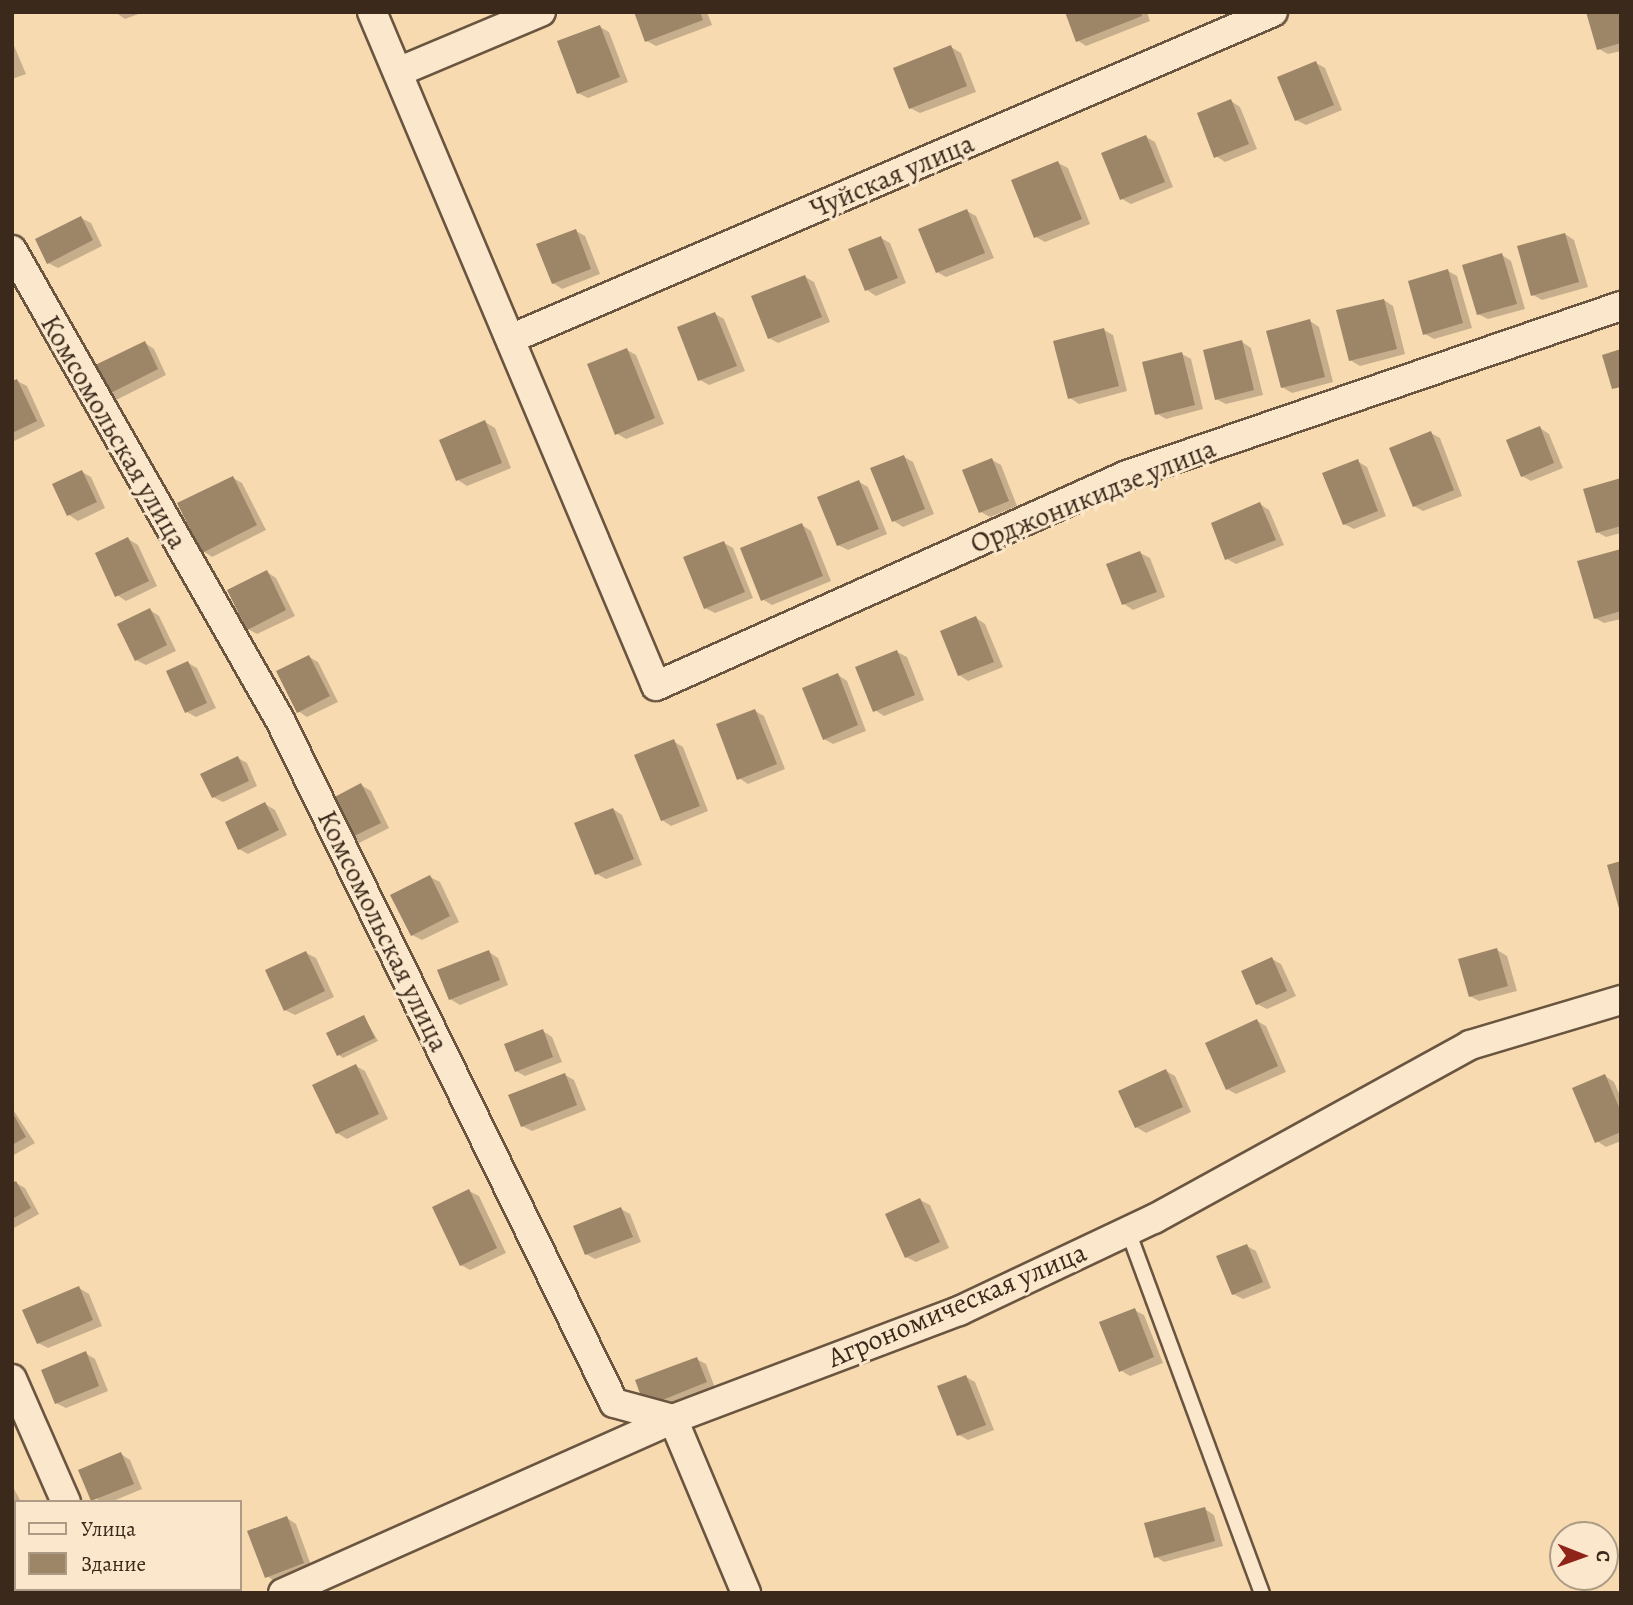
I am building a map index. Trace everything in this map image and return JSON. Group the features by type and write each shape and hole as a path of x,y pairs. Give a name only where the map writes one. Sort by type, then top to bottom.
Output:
{"street":[{"path":"372,12 510,339"},
{"path":"398,72 541,12"},
{"name":"Чуйская улица","path":"510,339 1273,12"},
{"name":"Комсомольская улица","path":"12,250 280,720 614,1403 673,1419"},
{"name":"Орджоникидзе улица","path":"510,339 656,686 1127,475 1621,306"},
{"name":"Агрономическая улица","path":"283,1593 673,1419 959,1311 1128,1231 1470,1045 1621,1000"},
{"path":"12,1379 65,1500"},
{"path":"673,1419 746,1593"}],"lane":[{"path":"1128,1231 1262,1593"}],"building":[{"path":"634,12 700,12 703,20 645,42"},
{"path":"1065,12 1141,12 1142,16 1076,42"},
{"path":"1586,12 1621,12 1621,43 1597,50"},
{"path":"600,25 620,77 577,94 557,41"},
{"path":"951,45 967,86 909,109 893,68"},
{"path":"1316,61 1334,105 1295,121 1277,77"},
{"path":"1231,99 1249,144 1214,158 1197,113"},
{"path":"1146,135 1165,182 1120,200 1101,153"},
{"path":"1058,161 1082,219 1034,238 1011,180"},
{"path":"967,209 985,253 936,273 918,229"},
{"path":"81,216 93,240 47,264 35,239"},
{"path":"576,229 591,269 552,284 536,244"},
{"path":"1565,233 1579,282 1531,296 1517,246"},
{"path":"881,236 898,278 865,291 848,249"},
{"path":"1502,253 1517,304 1477,315 1462,265"},
{"path":"1448,269 1463,323 1423,335 1408,281"},
{"path":"805,275 822,317 768,339 751,296"},
{"path":"1384,299 1397,349 1349,361 1336,310"},
{"path":"715,312 737,366 698,381 677,327"},
{"path":"1310,319 1325,377 1281,388 1266,331"},
{"path":"1104,328 1119,386 1068,399 1053,341"},
{"path":"1242,340 1254,390 1215,400 1203,350"},
{"path":"145,341 158,369 103,397 89,368"},
{"path":"627,348 655,418 615,435 587,364"},
{"path":"1621,349 1621,387 1612,389 1602,355"},
{"path":"1182,352 1195,405 1155,415 1142,362"},
{"path":"17,379 37,421 12,433 12,381"},
{"path":"485,420 502,463 456,481 439,440"},
{"path":"1540,426 1554,463 1521,477 1506,440"},
{"path":"1431,431 1454,490 1413,507 1389,448"},
{"path":"904,455 925,509 892,522 870,468"},
{"path":"992,458 1009,501 979,513 962,470"},
{"path":"1358,459 1378,511 1343,525 1322,473"},
{"path":"82,470 97,502 67,516 52,484"},
{"path":"233,476 257,525 202,553 177,503"},
{"path":"1621,478 1621,526 1596,533 1583,489"},
{"path":"859,480 879,529 837,546 817,497"},
{"path":"1260,502 1276,540 1225,560 1211,523"},
{"path":"802,523 823,576 761,601 740,548"},
{"path":"128,537 149,581 115,597 95,553"},
{"path":"724,541 745,592 704,609 683,557"},
{"path":"1621,549 1621,611 1594,619 1577,561"},
{"path":"1140,551 1157,592 1122,605 1106,564"},
{"path":"267,570 286,610 247,630 227,590"},
{"path":"150,608 167,645 135,661 117,624"},
{"path":"976,616 994,662 958,676 940,631"},
{"path":"897,650 915,695 873,712 855,667"},
{"path":"309,655 330,696 297,713 276,671"},
{"path":"188,661 207,703 185,713 166,671"},
{"path":"838,673 858,725 823,740 802,688"},
{"path":"755,709 777,764 737,780 716,724"},
{"path":"674,739 700,806 661,821 634,755"},
{"path":"238,756 249,781 212,798 200,774"},
{"path":"361,783 381,823 348,839 329,800"},
{"path":"265,802 279,830 238,850 225,822"},
{"path":"613,808 634,859 595,875 574,823"},
{"path":"1621,861 1621,912 1620,912 1607,865"},
{"path":"430,875 450,916 411,936 390,895"},
{"path":"1497,948 1508,986 1469,997 1458,959"},
{"path":"489,950 500,980 449,1000 437,970"},
{"path":"306,951 325,991 284,1011 265,970"},
{"path":"1272,957 1287,991 1256,1005 1241,971"},
{"path":"364,1015 375,1038 337,1056 326,1033"},
{"path":"1257,1019 1278,1066 1226,1090 1205,1043"},
{"path":"543,1029 553,1057 515,1072 504,1044"},
{"path":"356,1064 379,1114 336,1134 312,1085"},
{"path":"1166,1069 1183,1107 1135,1128 1118,1091"},
{"path":"565,1073 577,1105 521,1127 508,1095"},
{"path":"1605,1074 1621,1112 1621,1132 1595,1143 1572,1088"},
{"path":"12,1112 26,1137 12,1145"},
{"path":"16,1181 31,1208 12,1219 12,1183"},
{"path":"469,1189 497,1248 460,1266 432,1207"},
{"path":"920,1198 940,1242 905,1258 885,1214"},
{"path":"621,1207 633,1237 585,1255 573,1226"},
{"path":"1247,1244 1263,1282 1232,1295 1216,1256"},
{"path":"79,1286 93,1320 37,1344 22,1310"},
{"path":"1135,1308 1154,1357 1119,1372 1099,1322"},
{"path":"86,1351 99,1386 55,1404 41,1370"},
{"path":"697,1357 707,1382 645,1407 635,1380"},
{"path":"966,1375 986,1425 957,1436 937,1386"},
{"path":"121,1452 134,1484 91,1500 78,1470"},
{"path":"1205,1507 1215,1541 1154,1558 1144,1523"},
{"path":"287,1516 304,1563 265,1578 247,1531"}]}
